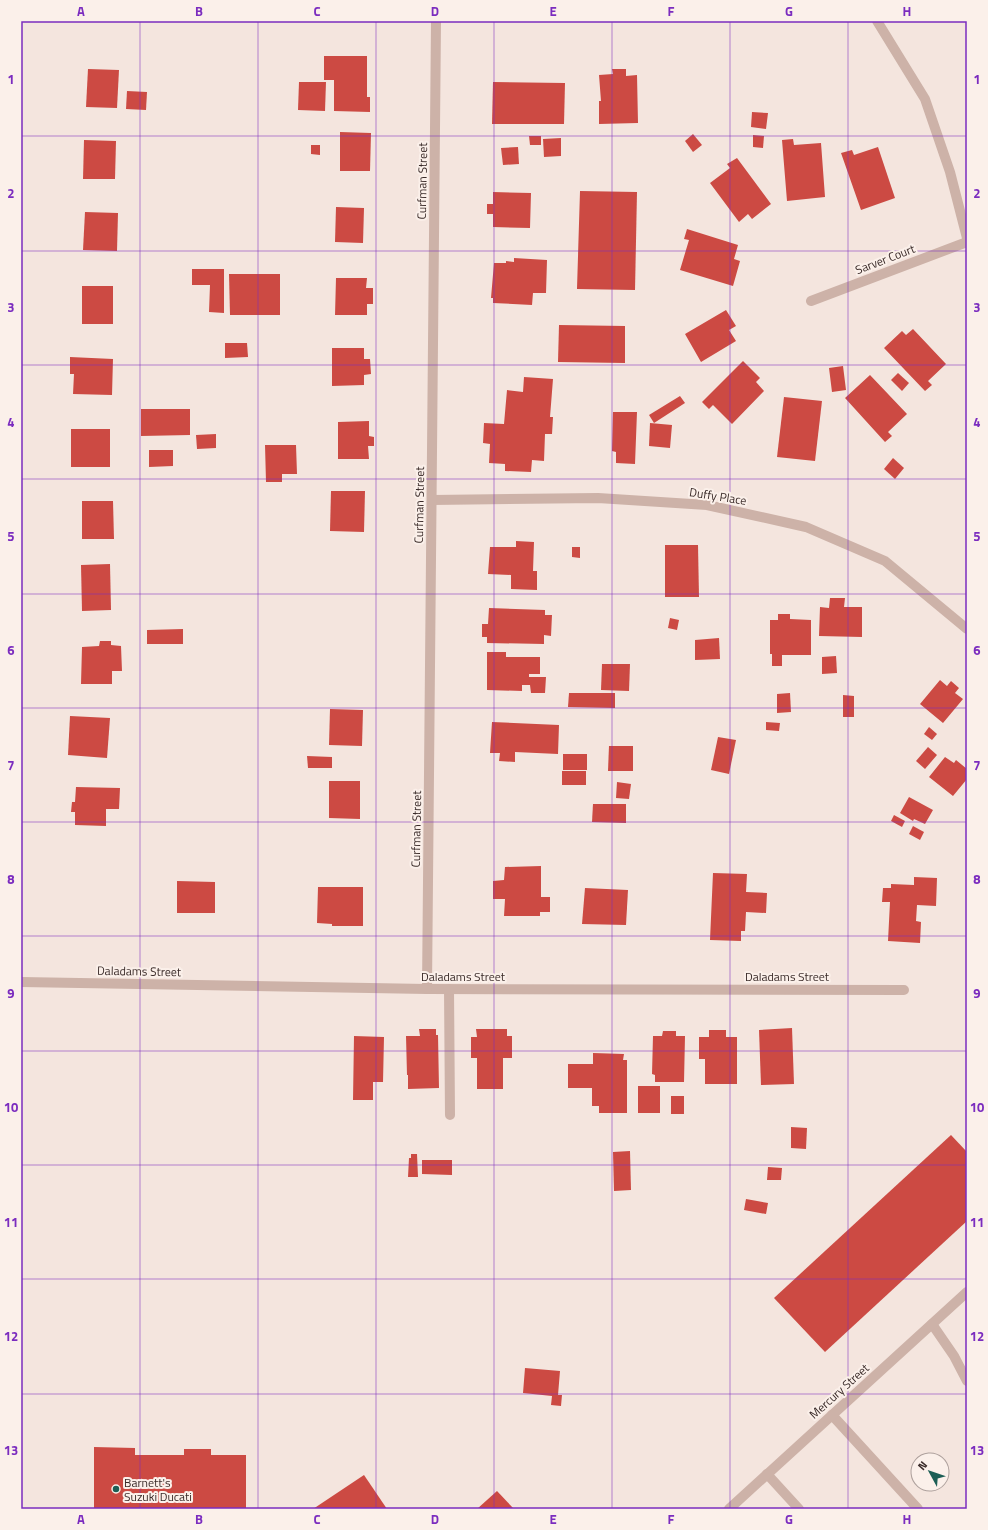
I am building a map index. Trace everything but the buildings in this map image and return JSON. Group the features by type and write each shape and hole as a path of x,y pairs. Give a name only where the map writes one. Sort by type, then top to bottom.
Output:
{"street":[{"name":"Curfman Street","path":"427,989 436,21"},
{"path":"876,21 925,99 950,172 967,238"},
{"name":"Sarver Court","path":"811,301 967,242"},
{"name":"Duffy Place","path":"432,500 598,498 707,505 806,527 885,561 967,629"},
{"name":"Daladams Street","path":"21,982 427,989 904,990"},
{"path":"449,989 450,1115"},
{"name":"Mercury Street","path":"729,1509 967,1292"},
{"path":"932,1324 954,1356 967,1381"},
{"path":"832,1415 918,1509"},
{"path":"767,1474 799,1509"}],"place":[{"name":"Barnett's Suzuki Ducati","path":"116,1489"}]}
